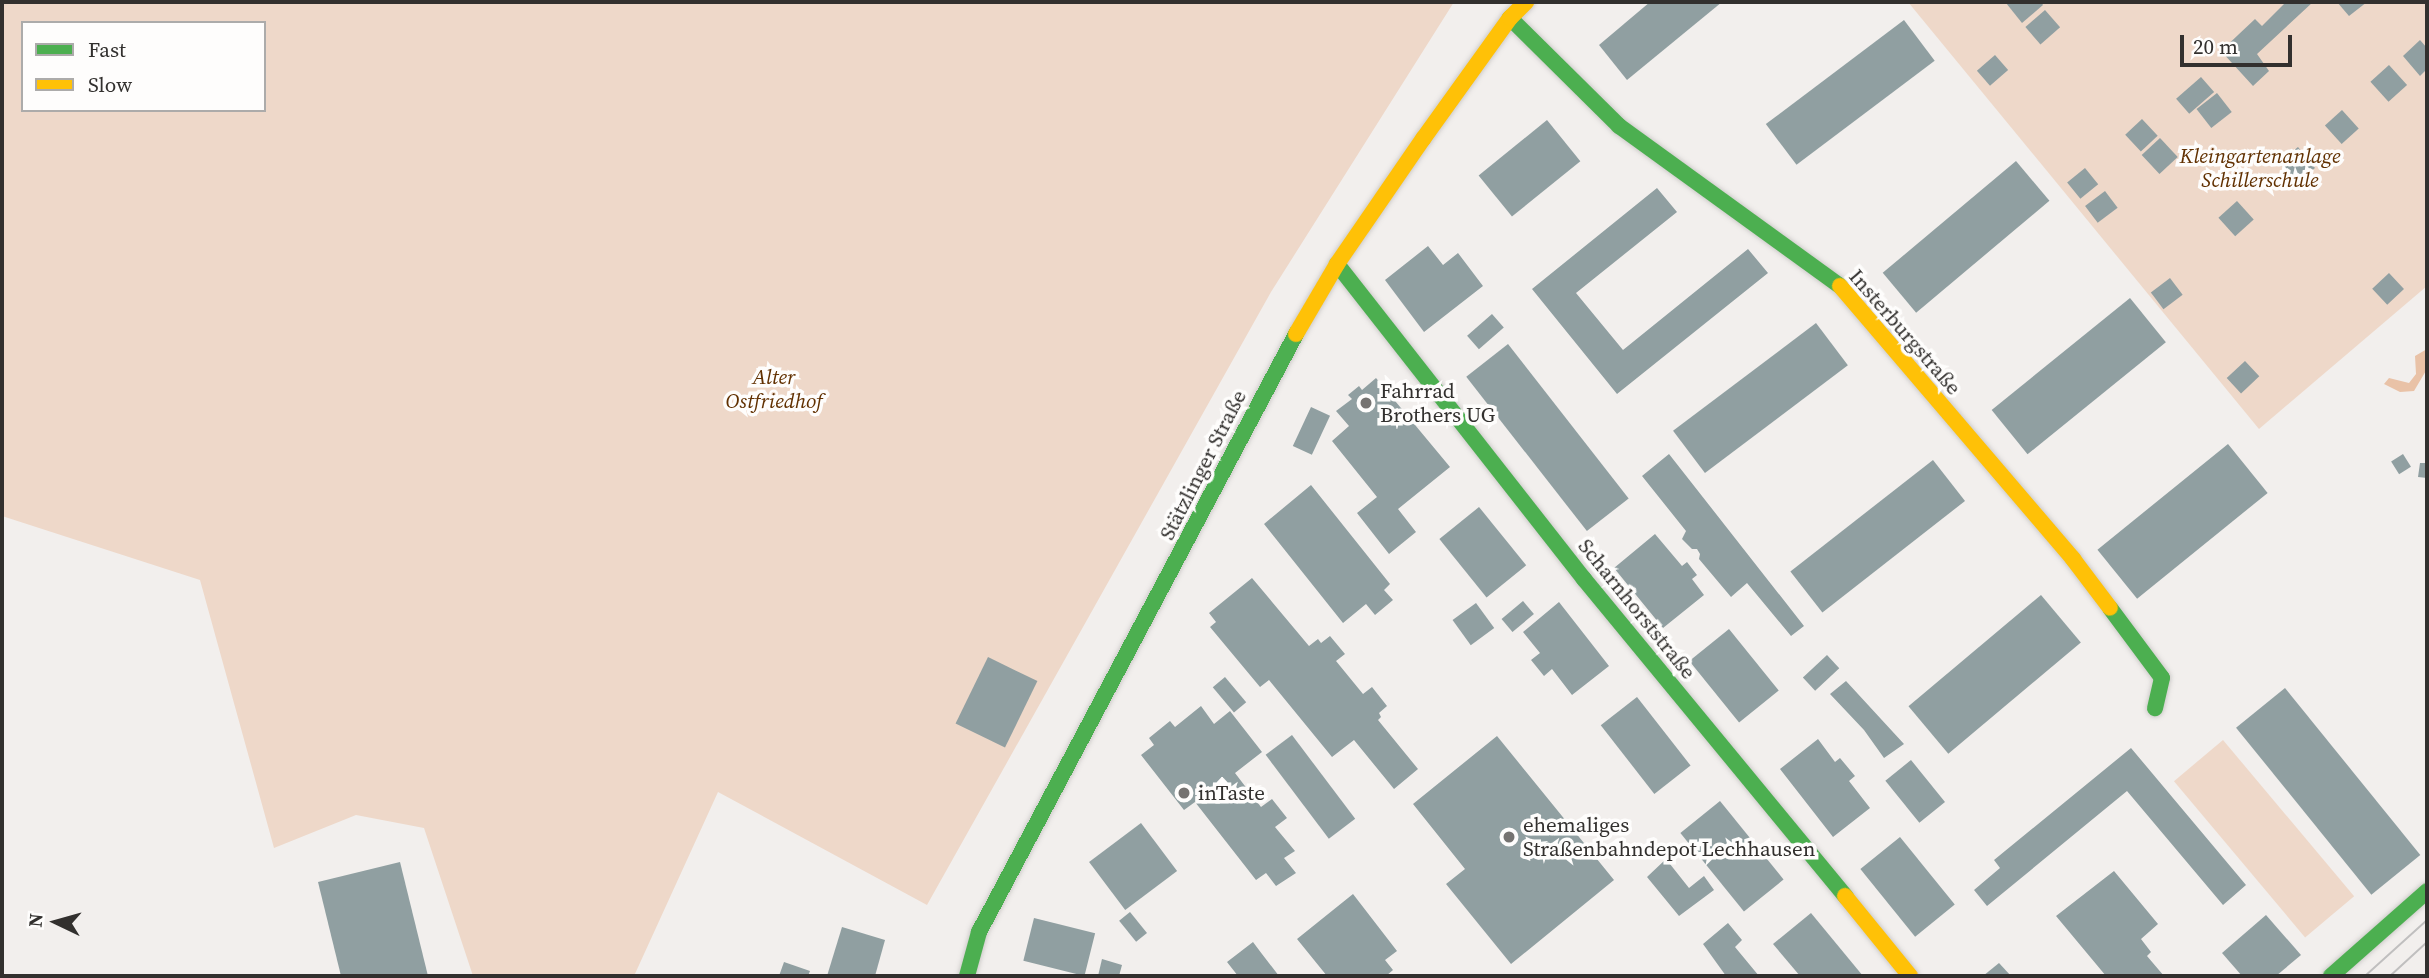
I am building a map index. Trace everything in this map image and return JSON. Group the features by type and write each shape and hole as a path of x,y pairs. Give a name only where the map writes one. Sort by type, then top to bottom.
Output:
{"street":[{"name":"Stätzlinger Straße","path":"967,976 979,932 1278,366 1337,264 1510,18 1526,2"},
{"name":"Insterburgstraße","path":"1510,18 1619,126 1838,284 2081,569 2162,678 2155,708"},
{"name":"Scharnhorststraße","path":"1337,264 1574,565 1910,976"},
{"path":"2331,976 2427,891"}],"green space":[{"name":"Alter Ostfriedhof","path":"2,2 1454,2 1271,292 927,905 718,792 634,976 473,976 424,828 356,815 274,848 200,580 2,516"},
{"name":"Kleingartenanlage Schillerschule","path":"1908,2 2427,2 2427,286 2259,429"},
{"path":"2223,740 2354,896 2305,937 2174,781"}],"shaded area":[{"path":"2427,349 2427,369 2414,391 2400,392 2384,384 2389,378 2409,383 2416,374 2415,356"}],"building":[{"path":"1650,2 1722,2 1627,80 1599,45"},
{"path":"2041,2 2043,5 2022,23 2006,3"},
{"path":"2286,2 2313,2 2257,54 2269,71 2253,86 2221,51 2255,19 2262,26"},
{"path":"2337,2 2367,2 2349,16"},
{"path":"2045,10 2060,27 2040,44 2025,27"},
{"path":"1904,20 1935,61 1797,165 1766,124"},
{"path":"2420,40 2427,48 2427,69 2420,76 2403,56"},
{"path":"1995,55 2008,70 1990,86 1977,71"},
{"path":"2389,65 2407,85 2388,102 2370,82"},
{"path":"2201,77 2214,92 2189,114 2176,99"},
{"path":"2217,93 2232,112 2211,128 2197,109"},
{"path":"2342,110 2359,129 2342,144 2325,125"},
{"path":"2142,119 2158,136 2141,152 2125,135"},
{"path":"1547,120 1580,161 1512,217 1479,175"},
{"path":"2160,138 2178,157 2159,174 2142,155"},
{"path":"2298,147 2315,168 2297,182 2280,161"},
{"path":"2016,161 2049,201 1916,313 1883,273"},
{"path":"2085,168 2098,184 2080,199 2067,182"},
{"path":"1657,188 1677,212 1576,293 1623,350 1748,249 1768,273 1617,394 1532,289"},
{"path":"2105,191 2118,208 2098,223 2085,206"},
{"path":"2237,201 2254,220 2235,236 2218,218"},
{"path":"1428,246 1443,265 1458,253 1483,286 1424,332 1385,280"},
{"path":"2389,273 2404,289 2387,305 2372,289"},
{"path":"2170,278 2183,295 2163,309 2151,292"},
{"path":"2130,298 2166,342 2028,454 1992,410"},
{"path":"1492,314 1504,328 1479,349 1467,336"},
{"path":"1816,323 1848,365 1705,473 1673,431"},
{"path":"1508,344 1629,498 1587,531 1466,377"},
{"path":"2245,361 2259,376 2241,393 2227,378"},
{"path":"1376,378 1450,467 1398,509 1416,532 1389,554 1357,513 1377,497 1332,441 1349,426 1336,411 1352,399 1348,395 1359,386 1362,390"},
{"path":"1311,407 1330,416 1312,455 1293,446"},
{"path":"2228,444 2268,493 2137,599 2097,550"},
{"path":"1669,454 1804,626 1791,636 1747,583 1731,597 1699,559 1697,549 1692,549 1682,539 1686,531 1642,476"},
{"path":"2403,454 2411,467 2399,474 2391,461"},
{"path":"1933,460 1965,501 1822,612 1790,571"},
{"path":"2420,463 2427,463 2427,478 2418,477"},
{"path":"1311,485 1390,584 1384,590 1393,600 1375,615 1366,604 1343,623 1264,524"},
{"path":"1479,507 1526,565 1487,597 1439,539"},
{"path":"1655,534 1682,566 1687,562 1697,575 1692,579 1704,595 1663,628 1614,568"},
{"path":"1252,578 1309,646 1318,639 1321,643 1330,636 1345,654 1336,661 1363,694 1372,687 1387,706 1379,713 1381,717 1378,720 1418,769 1394,789 1354,740 1332,757 1269,680 1260,687 1210,627 1216,622 1209,613"},
{"path":"2041,595 2081,642 1948,754 1908,706"},
{"path":"1523,601 1534,614 1512,632 1502,619"},
{"path":"1559,602 1609,666 1572,695 1552,669 1544,676 1531,660 1540,653 1523,632"},
{"path":"1476,603 1494,628 1471,645 1453,620"},
{"path":"1729,629 1779,690 1739,722 1689,661"},
{"path":"1827,655 1839,668 1815,691 1803,678"},
{"path":"988,657 1037,681 1005,748 956,724"},
{"path":"1225,677 1246,702 1234,713 1213,687"},
{"path":"1846,681 1904,744 1884,758 1864,730 1830,694"},
{"path":"2285,688 2420,855 2371,895 2236,728"},
{"path":"1637,697 1691,766 1654,794 1601,725"},
{"path":"1201,706 1214,724 1230,711 1262,752 1235,773 1261,807 1272,799 1287,818 1275,827 1295,851 1284,858 1296,873 1276,886 1266,873 1256,880 1195,802 1184,810 1141,755 1154,745 1149,738 1170,721 1175,727"},
{"path":"1292,735 1355,819 1329,839 1266,755"},
{"name":"ehemaliges Straßenbahndepot Lechhausen","path":"1497,736 1614,880 1511,964 1446,884 1465,869 1413,804"},
{"path":"1818,739 1835,762 1840,758 1855,776 1849,781 1870,808 1833,837 1780,769"},
{"path":"2131,748 2246,885 2223,905 2127,791 1987,906 1974,890 2000,868 1994,860"},
{"path":"1911,760 1945,802 1919,823 1885,781"},
{"path":"1720,801 1784,879 1744,912 1680,833"},
{"path":"1141,823 1177,871 1125,910 1089,862"},
{"path":"1900,837 1955,905 1915,937 1860,869"},
{"path":"1666,859 1689,888 1704,876 1714,890 1679,916 1647,877"},
{"path":"400,862 428,976 341,976 318,882"},
{"path":"2114,871 2158,924 2141,939 2151,952 2147,956 2164,976 2106,976 2056,916"},
{"path":"1353,894 1397,951 1385,960 1393,970 1386,976 1327,976 1297,939"},
{"path":"1130,912 1147,933 1136,942 1119,921"},
{"path":"1811,913 1863,976 1800,976 1773,944"},
{"path":"2266,915 2301,955 2276,976 2242,976 2222,953"},
{"path":"1034,918 1095,933 1084,976 1023,961"},
{"path":"1728,923 1742,940 1735,947 1759,976 1726,976 1703,944"},
{"path":"842,927 885,940 875,976 827,976"},
{"path":"1253,942 1279,976 1238,976 1227,962"},
{"path":"1102,959 1122,965 1119,976 1098,976"},
{"path":"784,962 810,971 808,976 779,976"},
{"path":"1999,963 2011,976 1983,976"}],"tram line":[{"path":"2365,976 2427,920"},
{"path":"2390,976 2427,942"}],"traffic: fast":[{"path":"1510,18 1619,126 1840,286"},
{"path":"1337,264 1584,579 1845,896"},
{"path":"967,976 979,932 1296,334"},
{"path":"2110,608 2162,678 2155,708"},
{"path":"2331,976 2427,891"}],"traffic: slow":[{"path":"1296,334 1337,264 1423,139 1510,18 1526,2"},
{"path":"1840,286 2073,559 2110,608"},
{"path":"1845,896 1910,976"}],"place":[{"name":"Fahrrad Brothers UG","path":"1366,403"},
{"name":"inTaste","path":"1184,793"},
{"name":"ehemaliges Straßenbahndepot Lechhausen","path":"1509,837"}]}
